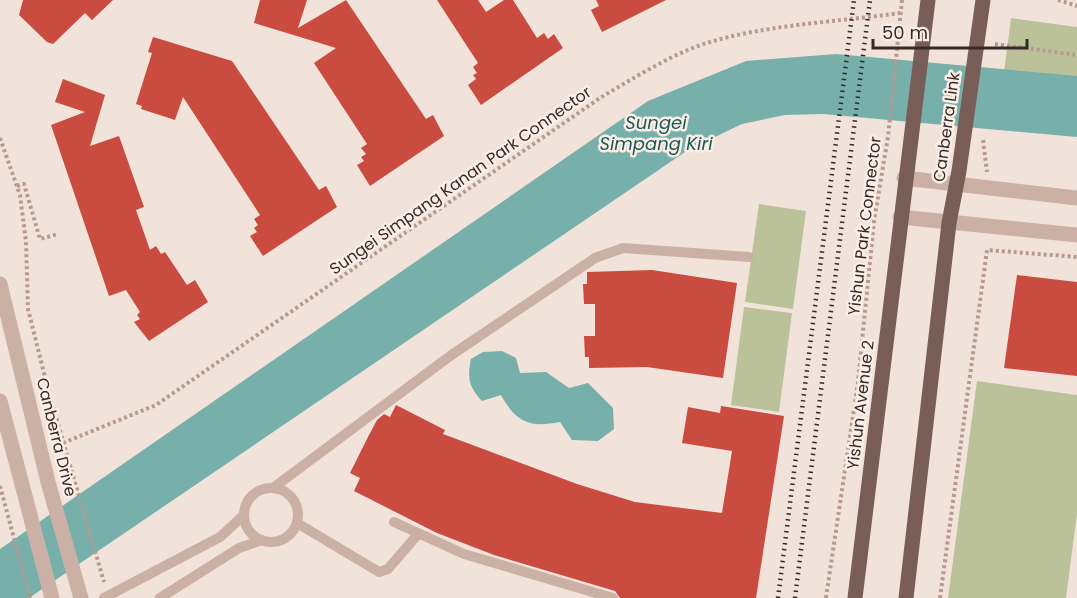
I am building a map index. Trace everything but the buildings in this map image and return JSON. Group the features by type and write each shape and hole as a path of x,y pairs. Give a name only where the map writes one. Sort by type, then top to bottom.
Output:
{"main road":[{"name":"Canberra Link","path":"949,223 958,177 983,0"},
{"name":"Canberra Link","path":"900,217 928,3"},
{"name":"Yishun Avenue 2","path":"855,598 900,217"},
{"path":"906,598 949,223"}],"street":[{"path":"905,172 958,177 1077,198"},
{"path":"900,217 1077,235"},
{"name":"Canberra Drive","path":"0,284 48,482 81,598"},
{"path":"0,401 52,598"}],"lane":[{"path":"106,597 220,537 244,515 250,498 256,492 273,488 450,356 595,258 623,248 749,257"},
{"path":"160,598 239,548 262,540 278,540 292,531 298,516 294,500 282,490 273,488"},
{"path":"244,515 249,530 262,540"},
{"path":"394,522 464,554 613,598"},
{"path":"297,523 379,572 388,569 418,534"}],"path":[{"name":"Yishun Park Connector","path":"826,598 858,382 874,221 888,136 902,0"},
{"path":"1058,0 1077,6"},
{"name":"Sungei Simpang Kanan Park Connector","path":"63,442 156,405 600,98 642,74 709,42 778,29 900,13"},
{"path":"993,54 995,44 1077,56"},
{"path":"983,136 986,171"},
{"path":"0,138 17,186 26,242 28,309 106,597"},
{"path":"17,186 24,184 40,239 58,234"},
{"path":"940,598 987,250 1077,257"},
{"path":"0,488 30,598"}],"green space":[{"path":"1011,18 1077,27 1077,113 1000,103"},
{"path":"759,204 806,211 793,309 745,302"},
{"path":"744,307 792,313 779,412 731,405"},
{"path":"977,381 1077,395 1077,514 1066,598 948,598"}],"water":[{"name":"Sungei Simpang Kiri","path":"836,54 1077,76 1077,137 823,114 785,115 742,124 688,150 29,598 0,598 0,549 648,101 746,61"},
{"path":"502,351 516,358 520,373 546,372 569,388 588,383 613,408 614,429 598,441 572,440 560,422 540,424 524,421 512,411 501,395 482,401 470,382 471,359 483,352"}],"railway":[{"path":"778,598 854,0"},
{"path":"795,598 870,0"}]}
